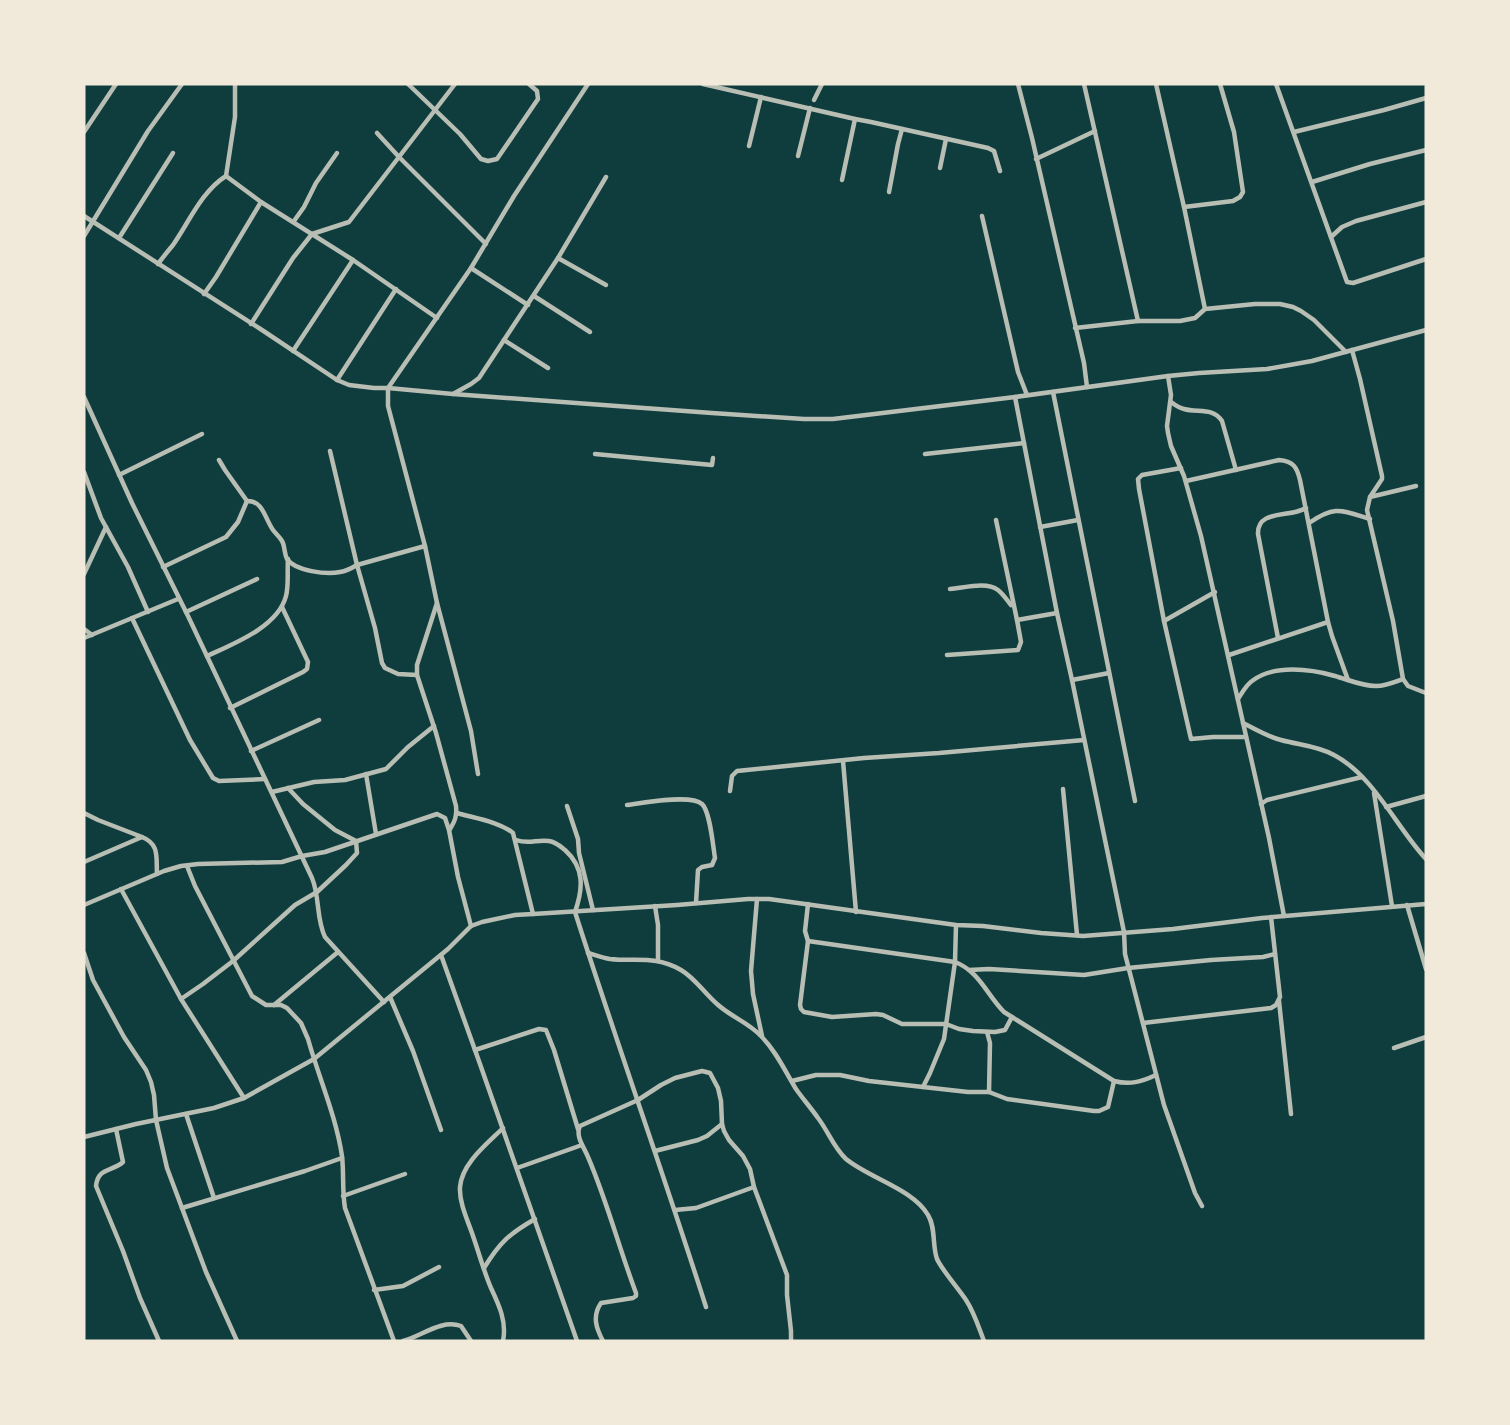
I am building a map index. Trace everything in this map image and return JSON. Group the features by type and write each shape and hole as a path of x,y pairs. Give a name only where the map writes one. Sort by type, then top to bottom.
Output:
{"street":[{"path":"84,132 116,84"},
{"path":"84,236 148,131 182,84"},
{"path":"226,176 235,117 236,84"},
{"path":"408,84 460,134 481,159 488,161 496,159 538,99 537,91 528,84"},
{"path":"251,324 293,258 312,234 349,222 455,84"},
{"path":"580,84 582,86 588,84"},
{"path":"478,774 471,731 388,405 388,388 471,268 514,196 588,84"},
{"path":"703,84 988,148 994,151 1000,171"},
{"path":"814,100 822,84"},
{"path":"1017,84 1084,363 1087,387"},
{"path":"1084,84 1138,321"},
{"path":"1156,84 1205,309"},
{"path":"1184,207 1233,201 1244,192 1234,132 1220,84"},
{"path":"1276,84 1347,282 1353,283 1426,259"},
{"path":"749,146 761,97"},
{"path":"1294,132 1426,98"},
{"path":"798,156 810,108"},
{"path":"842,180 855,119"},
{"path":"889,192 897,144 902,129"},
{"path":"1036,159 1095,131"},
{"path":"377,133 486,244"},
{"path":"940,168 946,139"},
{"path":"1312,182 1426,150"},
{"path":"119,238 173,153"},
{"path":"294,221 300,215 316,183 337,153"},
{"path":"226,176 261,202 294,221 437,318"},
{"path":"158,264 208,192 216,182 226,176"},
{"path":"453,394 479,378 534,296 606,177"},
{"path":"204,294 261,202"},
{"path":"1332,237 1342,227 1356,221 1426,202"},
{"path":"84,216 337,380 374,388 804,419 833,419 1168,376 1267,369 1312,361 1426,330"},
{"path":"982,216 1018,372 1027,395"},
{"path":"558,258 606,285"},
{"path":"293,351 353,260"},
{"path":"471,268 528,305"},
{"path":"337,380 396,289"},
{"path":"534,296 590,332"},
{"path":"1075,328 1138,321 1180,321 1196,318 1205,309 1280,304 1293,307 1314,320 1346,352"},
{"path":"504,340 548,368"},
{"path":"1353,350 1382,476 1370,497 1367,510 1404,679 1408,686 1426,693"},
{"path":"1168,376 1172,395 1168,433 1186,482 1215,592 1284,916"},
{"path":"1053,392 1135,801"},
{"path":"84,397 312,878 317,892 320,925 338,952 384,1002"},
{"path":"1015,397 1057,613 1124,932 1125,954 1134,996 1164,1105 1195,1193 1202,1206"},
{"path":"1171,402 1182,409 1215,413 1218,416 1222,421 1236,470"},
{"path":"119,475 202,434"},
{"path":"925,454 1024,443"},
{"path":"330,451 382,663 385,668 398,674 417,675"},
{"path":"595,454 712,465 713,458"},
{"path":"219,460 247,501"},
{"path":"1186,482 1279,460 1290,461 1298,469 1328,622 1348,680"},
{"path":"1181,468 1142,475 1138,479 1138,489 1162,601 1164,621 1191,739 1246,736"},
{"path":"84,472 101,518 128,567 148,612"},
{"path":"1370,497 1416,486"},
{"path":"207,656 259,630 282,607 286,595 288,559 281,539 273,530 260,506 251,500 247,501"},
{"path":"163,567 226,537 238,522 247,501"},
{"path":"1278,638 1258,534 1259,526 1260,522 1267,517 1299,512 1306,508"},
{"path":"1309,523 1322,514 1336,510 1370,519"},
{"path":"948,655 1018,650 1021,642 996,520"},
{"path":"1040,527 1078,520"},
{"path":"84,574 106,527"},
{"path":"288,559 295,565 311,571 327,573 348,570 357,565 425,546"},
{"path":"186,612 257,579"},
{"path":"950,589 991,586 999,590 1013,607"},
{"path":"1164,621 1215,592"},
{"path":"84,638 178,599"},
{"path":"437,603 417,665 417,675 456,806 456,820 449,830"},
{"path":"230,708 307,669 308,662 282,607"},
{"path":"1017,620 1057,613"},
{"path":"132,618 190,740 213,778 219,781 266,779"},
{"path":"1229,655 1328,622"},
{"path":"84,629 92,635"},
{"path":"1238,699 1250,683 1272,672 1298,670 1324,673 1374,686 1404,679"},
{"path":"1072,680 1109,673"},
{"path":"251,751 319,720"},
{"path":"1243,723 1277,739 1304,744 1334,754 1362,777 1426,859"},
{"path":"272,792 314,782 345,780 386,769 434,726"},
{"path":"730,791 732,776 737,771 1084,740"},
{"path":"843,761 856,912"},
{"path":"366,774 376,834"},
{"path":"1261,804 1268,800 1362,777"},
{"path":"288,788 303,804 335,830 356,841"},
{"path":"1063,789 1077,935"},
{"path":"1373,790 1392,906"},
{"path":"1386,807 1426,796"},
{"path":"627,805 683,799 703,804 707,812 716,858 711,865 698,870 696,903"},
{"path":"567,806 577,834 579,853 593,910"},
{"path":"84,813 154,844 157,874"},
{"path":"457,813 508,829 513,833 533,914"},
{"path":"84,905 164,871 198,864 282,862 325,852 437,814 445,818 449,830 471,926"},
{"path":"84,861 141,837"},
{"path":"516,840 525,843 552,841 573,858 579,868 580,898 575,912 706,1307"},
{"path":"182,999 233,961 295,905 317,892 355,856 356,841"},
{"path":"188,866 195,886 252,996 266,1005 281,1005 287,1008 301,1023 308,1039 338,1139 342,1158 343,1196 348,1217 394,1341"},
{"path":"121,889 182,999 244,1098"},
{"path":"757,899 751,971 753,994 762,1036"},
{"path":"84,1137 214,1108 244,1098 314,1059 441,955 471,926 515,915 757,899 956,925 1077,935 1173,929 1271,917 1426,904"},
{"path":"808,904 805,931 808,941 800,1005 804,1012 832,1017 876,1014 902,1024 946,1024 959,1029 987,1032 1002,1032 1012,1017"},
{"path":"1407,905 1426,969"},
{"path":"655,906 658,917 658,961"},
{"path":"1271,917 1290,1114"},
{"path":"923,1088 944,1039 955,962 956,925"},
{"path":"808,941 955,962 969,970 997,1005 1012,1017 1114,1081 1132,1084 1156,1075"},
{"path":"84,952 93,980 151,1082 156,1120 167,1168 206,1272 237,1341"},
{"path":"274,1005 338,952"},
{"path":"588,953 611,959 658,961 681,970 723,1010 745,1022 762,1036 844,1157 913,1199 928,1215 932,1224 938,1261 968,1302 984,1341"},
{"path":"969,970 989,969 1084,975 1128,968 1256,958 1275,954"},
{"path":"441,955 577,1341 581,1341"},
{"path":"390,997 413,1051 441,1130"},
{"path":"1143,1023 1271,1008 1279,1001"},
{"path":"475,1050 539,1029 546,1030 555,1050 578,1133 636,1293 633,1298 601,1303 597,1308 596,1325 603,1341"},
{"path":"987,1032 990,1043 990,1092"},
{"path":"1394,1048 1426,1037"},
{"path":"578,1129 580,1126 638,1100 675,1078 697,1072 710,1073 718,1088 722,1124 729,1140 743,1156 750,1169 754,1187 788,1275 787,1295 791,1341"},
{"path":"792,1081 816,1075 840,1075 923,1088 990,1092 1007,1099 1099,1111 1108,1107 1114,1081"},
{"path":"186,1114 214,1198"},
{"path":"655,1151 698,1140 722,1124"},
{"path":"503,1128 476,1155 467,1168 460,1187 484,1268 502,1316 505,1328 503,1341"},
{"path":"116,1129 123,1162 100,1174 96,1186 159,1341"},
{"path":"517,1168 582,1145"},
{"path":"182,1208 342,1158"},
{"path":"343,1196 405,1174"},
{"path":"675,1210 696,1208 754,1187"},
{"path":"484,1268 496,1248 509,1236 535,1219"},
{"path":"374,1290 403,1286 439,1267"},
{"path":"403,1341 450,1324 461,1326 471,1341"}]}
